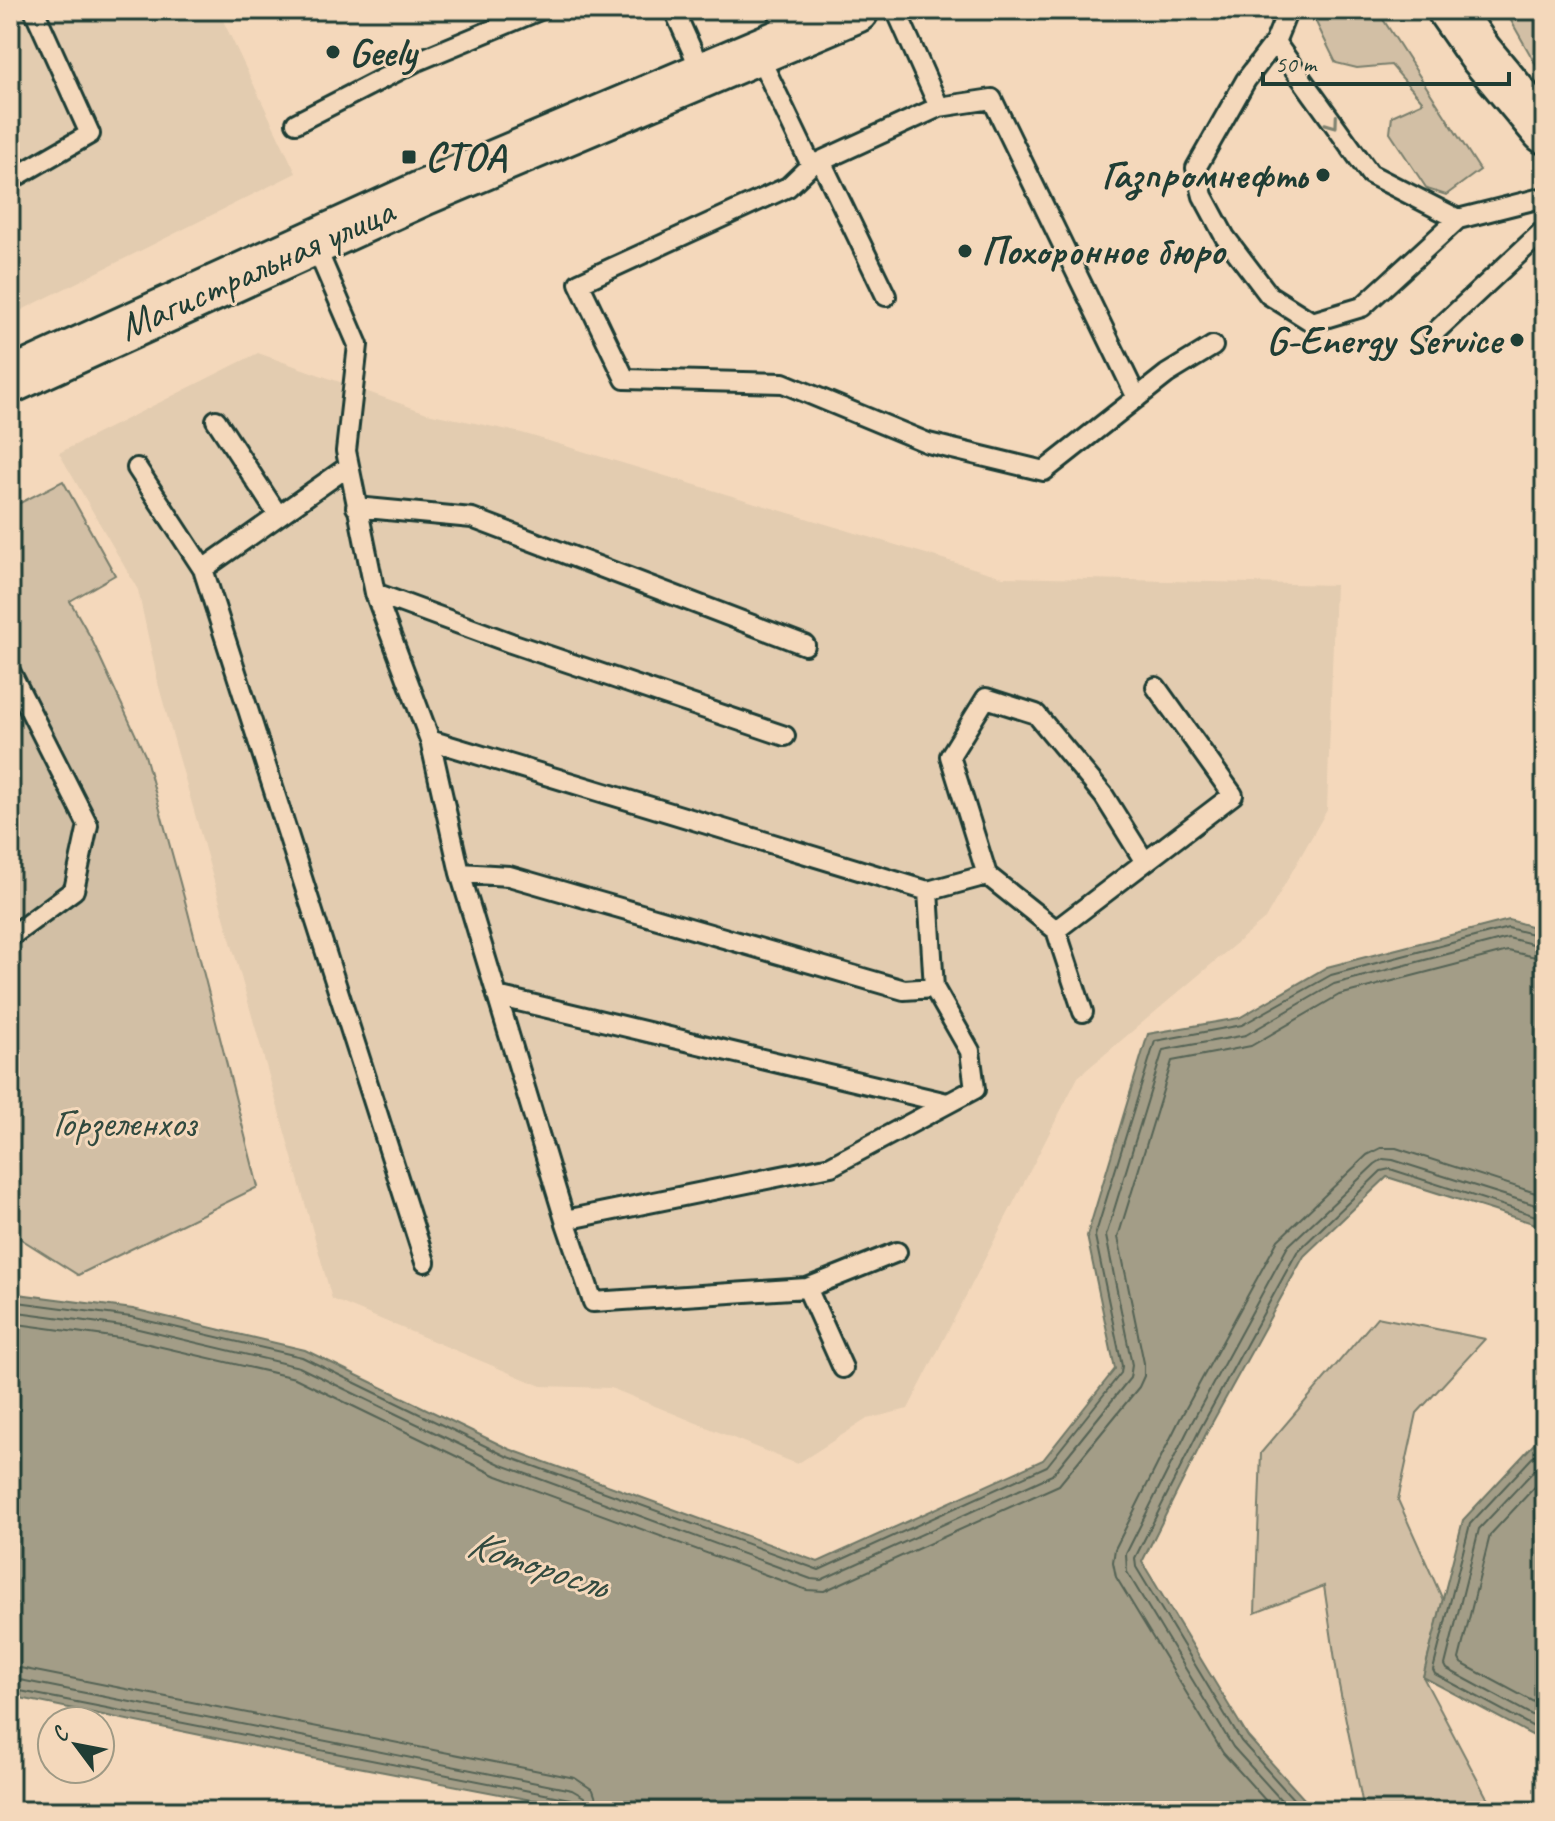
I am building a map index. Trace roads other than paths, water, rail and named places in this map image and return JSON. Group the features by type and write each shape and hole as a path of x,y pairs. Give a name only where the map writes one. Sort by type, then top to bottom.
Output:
{"main road":[{"name":"Магистральная улица","path":"10,381 423,193 703,75 775,33 856,10"},
{"path":"1450,10 1480,53 1545,131"}],"lane":[{"path":"10,180 90,134 34,10"},
{"path":"296,123 415,62 540,10"},
{"path":"674,10 703,75"},
{"path":"896,10 939,107"},
{"path":"1288,10 1275,42 1246,80 1196,168 1203,196 1225,237 1269,295 1312,322 1362,307 1458,219 1545,197"},
{"path":"775,33 816,163 886,296"},
{"path":"1275,42 1370,174 1458,219"},
{"path":"1137,398 992,99 939,107 816,163 788,187 579,283 625,379 783,383 928,443 1044,471 1137,398 1167,374 1213,346"},
{"path":"1434,333 1545,229"},
{"path":"314,243 358,345 346,451 375,593 430,740 460,873 565,1220 593,1302 807,1288 897,1252"},
{"path":"216,420 278,515"},
{"path":"203,569 349,466"},
{"path":"137,468 203,569 425,1262"},
{"path":"356,507 472,518 805,645"},
{"path":"375,593 511,643 785,736"},
{"path":"10,671 88,825 74,890 10,937"},
{"path":"1056,930 1233,795 1156,687"},
{"path":"1083,1012 1056,930 987,875 950,756 986,698 1036,714 1104,796 1145,862"},
{"path":"430,740 928,891 987,875"},
{"path":"460,873 509,876 904,990 934,988"},
{"path":"565,1220 831,1166 975,1089 970,1051 934,988 928,891"},
{"path":"497,996 947,1103"},
{"path":"807,1288 843,1368"}],"water":[{"name":"Которосль","path":"1509,920 1545,930 1545,1227 1387,1177 1304,1256 1207,1432 1142,1562 1248,1737 1315,1811 589,1811 116,1718 116,1705 54,1705 10,1696 10,1293 133,1309 305,1350 509,1449 818,1562 1043,1460 1115,1369 1087,1236 1148,1034 1239,1018 1327,967"},
{"path":"1545,1432 1545,1742 1423,1677 1463,1520"}],"place":[{"name":"Geely","path":"333,52"},
{"name":"СТОА","path":"409,157"},
{"name":"Газпромнефть","path":"1323,175"},
{"name":"Похоронное бюро","path":"965,251"},
{"name":"G-Energy Service","path":"1517,340"}],"park label":[{"name":"Горзеленхоз","path":"124,1123"}]}
